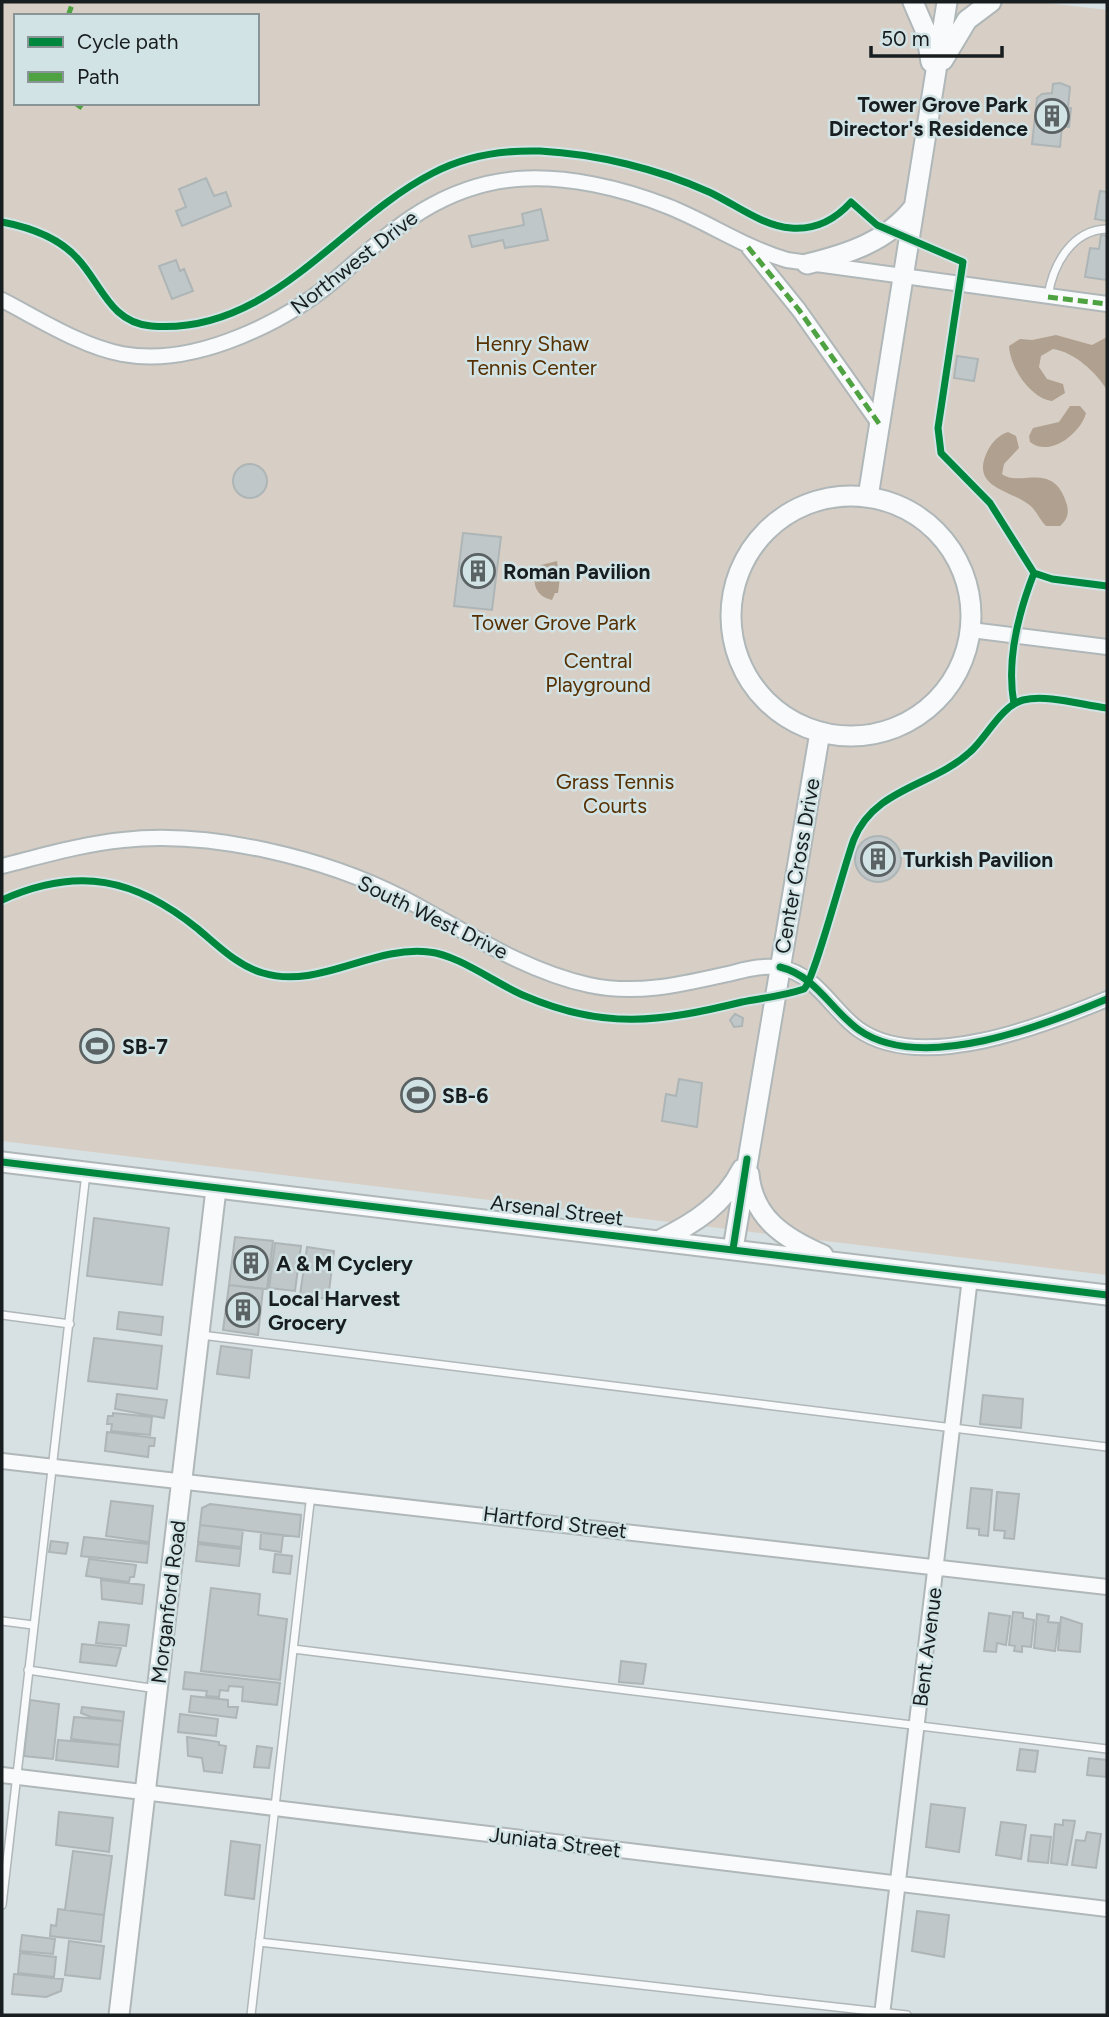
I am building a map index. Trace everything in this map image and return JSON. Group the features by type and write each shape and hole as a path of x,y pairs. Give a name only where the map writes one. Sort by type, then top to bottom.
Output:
{"street":[{"path":"913,2 926,32 934,80"},
{"path":"868,497 947,2"},
{"path":"934,80 957,32 992,2"},
{"name":"Northwest Drive","path":"2,300 100,347 121,354 162,356 191,350 253,331 290,313 318,294 393,229 428,205 471,187 518,179 575,181 633,195 667,206 748,247 807,264 1107,304"},
{"path":"807,264 840,256 889,233 915,206"},
{"name":"Northwest Drive","path":"748,247 799,310 880,425"},
{"path":"868,497 906,509 923,519 945,540 967,583 971,630 956,675 934,702 916,717 873,734 851,736 820,732 779,712 764,698 745,673 732,633 733,591 749,552 762,535 786,514 825,498 868,497"},
{"path":"971,630 1107,647"},
{"name":"Center Cross Drive","path":"733,1249 820,732"},
{"name":"South West Drive","path":"2,866 124,840 174,839 210,843 302,860 377,886 520,960 586,985 641,989 759,967 780,967"},
{"path":"780,967 810,982 862,1031 904,1045 949,1045 986,1039 1063,1017 1107,999"},
{"path":"660,1240 712,1209 734,1184 747,1159"},
{"path":"747,1159 752,1192 768,1222 792,1240 846,1264"},
{"name":"Arsenal Street","path":"2,1162 1107,1295"},
{"name":"Morganford Road","path":"119,2015 216,1189"},
{"name":"Bent Avenue","path":"883,2014 970,1279"},
{"name":"Hartford Street","path":"2,1461 311,1494 1107,1587"},
{"name":"Juniata Street","path":"9,1776 1107,1909"}],"lane":[{"path":"1048,296 1056,266 1071,246 1084,234 1107,229"},
{"path":"2,1907 9,1776 28,1670 54,1467 86,1172"},
{"path":"2,1315 71,1324"},
{"path":"199,1335 1107,1447"},
{"path":"251,2015 311,1494"},
{"path":"2,1621 33,1625"},
{"path":"293,1649 1107,1749"},
{"path":"28,1670 157,1689"},
{"path":"259,1942 907,2015"}],"green space":[{"name":"Tower Grove Park","path":"2,2 1039,2 1107,10 1107,1275 2,1141"}],"shaded area":[{"path":"1056,335 1092,345 1107,337 1107,390 1084,364 1069,354 1053,349 1041,356 1039,367 1047,379 1063,384 1065,393 1052,401 1044,399 1029,388 1017,372 1009,346 1020,339 1032,340"},
{"path":"1070,406 1080,406 1086,413 1071,435 1064,441 1046,447 1030,442 1029,436 1033,428 1059,422"},
{"path":"1008,432 1016,436 1019,448 1004,464 1002,474 1017,478 1036,477 1054,483 1061,491 1068,508 1067,517 1060,526 1046,526 1031,506 993,485 983,472 983,462 988,450 996,439"},
{"path":"557,561 558,569 561,570 558,593 555,593 552,600 537,591 535,575 541,565"}],"building":[{"name":"Tower Grove Park Director's Residence","path":"1060,83 1070,87 1068,108 1071,108 1069,127 1062,126 1060,147 1032,144 1037,98 1042,94 1052,93 1053,84"},
{"path":"206,178 214,196 226,192 231,206 182,226 176,211 186,207 179,189"},
{"path":"1100,191 1107,192 1107,221 1095,219"},
{"path":"541,209 548,240 505,248 503,240 472,247 469,236 524,225 522,214"},
{"path":"1101,235 1107,236 1107,280 1085,277 1090,248 1099,249"},
{"path":"176,260 180,271 184,269 193,291 172,299 159,266"},
{"path":"957,356 978,359 974,381 954,378"},
{"path":"250,464 262,469 267,481 262,493 250,498 238,493 233,481 238,469"},
{"name":"Roman Pavilion","path":"463,533 501,537 492,610 454,606"},
{"name":"Turkish Pavilion","path":"878,836 894,843 901,859 894,875 878,882 862,875 855,859 862,843"},
{"path":"735,1014 743,1018 742,1026 734,1027 730,1020"},
{"path":"679,1079 702,1083 697,1127 662,1121 666,1094 676,1096"},
{"path":"94,1218 169,1228 162,1285 87,1276"},
{"name":"A & M Cyclery","path":"235,1237 273,1241 267,1289 229,1285"},
{"path":"275,1243 301,1246 295,1291 269,1288"},
{"path":"307,1247 334,1251 328,1299 300,1295"},
{"name":"Local Harvest Grocery","path":"229,1285 263,1289 258,1335 223,1330"},
{"path":"119,1312 163,1317 161,1335 117,1329"},
{"path":"94,1338 162,1346 157,1389 88,1381"},
{"path":"221,1346 252,1350 249,1378 217,1374"},
{"path":"117,1394 167,1400 164,1418 115,1409"},
{"path":"983,1395 1023,1399 1021,1428 980,1424"},
{"path":"113,1413 152,1417 150,1435 111,1431 112,1424 107,1424 108,1416 113,1416"},
{"path":"107,1432 155,1438 154,1446 149,1446 148,1457 105,1451"},
{"path":"971,1488 992,1490 988,1536 979,1535 979,1529 967,1528"},
{"path":"997,1492 1019,1494 1014,1539 1004,1538 1005,1531 994,1530"},
{"path":"111,1501 153,1506 149,1542 106,1536"},
{"path":"210,1504 301,1515 299,1537 200,1525 202,1508"},
{"path":"200,1525 243,1530 241,1547 198,1542"},
{"path":"261,1533 283,1535 281,1552 260,1549"},
{"path":"84,1537 149,1544 147,1563 81,1556"},
{"path":"51,1541 68,1543 66,1554 49,1552"},
{"path":"198,1544 241,1549 239,1566 196,1561"},
{"path":"275,1554 292,1556 290,1574 273,1572"},
{"path":"89,1559 136,1565 134,1577 130,1577 129,1582 86,1576"},
{"path":"101,1580 144,1585 142,1604 102,1599"},
{"path":"211,1588 260,1594 258,1615 287,1619 280,1680 201,1671"},
{"path":"1013,1612 1023,1613 1023,1618 1034,1620 1031,1647 1022,1646 1022,1652 1014,1651 1015,1646 1009,1645"},
{"path":"989,1613 1010,1616 1006,1645 997,1643 996,1652 984,1651"},
{"path":"1037,1614 1049,1616 1048,1622 1059,1623 1055,1651 1034,1648"},
{"path":"1061,1617 1082,1624 1080,1652 1058,1650"},
{"path":"99,1622 129,1625 126,1646 96,1643"},
{"path":"82,1644 121,1648 116,1666 80,1662"},
{"path":"621,1661 646,1664 643,1684 619,1682"},
{"path":"185,1672 280,1683 277,1705 242,1701 243,1687 229,1686 228,1691 220,1690 219,1697 206,1696 207,1691 183,1689"},
{"path":"191,1696 228,1700 228,1707 238,1707 236,1718 189,1712"},
{"path":"30,1700 59,1704 53,1759 24,1756"},
{"path":"82,1707 124,1712 123,1721 91,1717 81,1713"},
{"path":"180,1714 218,1719 216,1736 178,1732"},
{"path":"74,1717 123,1721 120,1745 71,1739"},
{"path":"187,1737 219,1742 219,1745 226,1746 222,1773 204,1771 202,1758 188,1756"},
{"path":"58,1740 120,1745 118,1767 56,1760"},
{"path":"257,1746 272,1748 269,1768 254,1767"},
{"path":"1020,1749 1038,1751 1035,1772 1017,1770"},
{"path":"1089,1758 1107,1760 1106,1777 1087,1775"},
{"path":"931,1804 965,1808 959,1852 926,1847"},
{"path":"59,1812 113,1818 109,1852 56,1845"},
{"path":"1063,1820 1075,1821 1067,1865 1051,1863 1055,1824 1063,1825"},
{"path":"1001,1822 1026,1825 1021,1859 996,1855"},
{"path":"1087,1832 1101,1834 1096,1868 1072,1865 1076,1840 1085,1841"},
{"path":"1031,1835 1051,1837 1048,1863 1028,1861"},
{"path":"231,1841 260,1845 254,1899 225,1895"},
{"path":"73,1851 112,1856 104,1915 65,1910"},
{"path":"58,1909 104,1915 101,1942 50,1936 51,1925 56,1926"},
{"path":"917,1911 949,1915 944,1957 912,1951"},
{"path":"22,1935 55,1939 53,1954 20,1951"},
{"path":"69,1941 104,1946 100,1979 65,1975"},
{"path":"20,1953 56,1957 54,1977 18,1973"},
{"path":"14,1974 63,1979 61,1991 46,1997 12,1994"}],"marked path":[{"path":"69,14 73,2"},
{"path":"78,105 82,108"},
{"path":"748,247 799,310 880,425"},
{"path":"1048,297 1107,304"}],"cycle path":[{"path":"2,222 32,230 61,244 77,258 116,310 126,318 151,326 193,324 232,313 268,295 399,194 445,167 485,155 540,151 583,155 627,164 669,176 719,197 759,219 791,228 809,227 824,222 851,202 877,225 963,262 938,428 941,453 990,503 1034,573 1052,579 1107,586"},
{"path":"1014,704 1012,671 1015,637 1034,573"},
{"path":"2,900 56,883 105,883 128,888 151,898 175,912 237,960 263,973 284,977 304,976 387,955 429,952 453,958 525,996 581,1014 632,1019 685,1014 804,989 815,965 854,839 863,822 890,798 939,773 970,752 1001,715 1015,703 1043,698 1107,708"},
{"path":"780,967 804,978 859,1030 885,1042 916,1047 983,1041 1051,1021 1107,999"},
{"path":"733,1249 747,1159"},
{"path":"2,1162 1107,1295"}],"place":[{"name":"Tower Grove Park Director's Residence","path":"1052,116"},
{"name":"Roman Pavilion","path":"478,571"},
{"name":"Turkish Pavilion","path":"878,859"},
{"name":"SB-7","path":"97,1046"},
{"name":"SB-6","path":"418,1095"},
{"name":"A & M Cyclery","path":"251,1263"},
{"name":"Local Harvest Grocery","path":"243,1310"}],"park label":[{"name":"Henry Shaw Tennis Center","path":"532,355"},
{"name":"Central Playground","path":"598,672"},
{"name":"Grass Tennis Courts","path":"615,793"}]}
